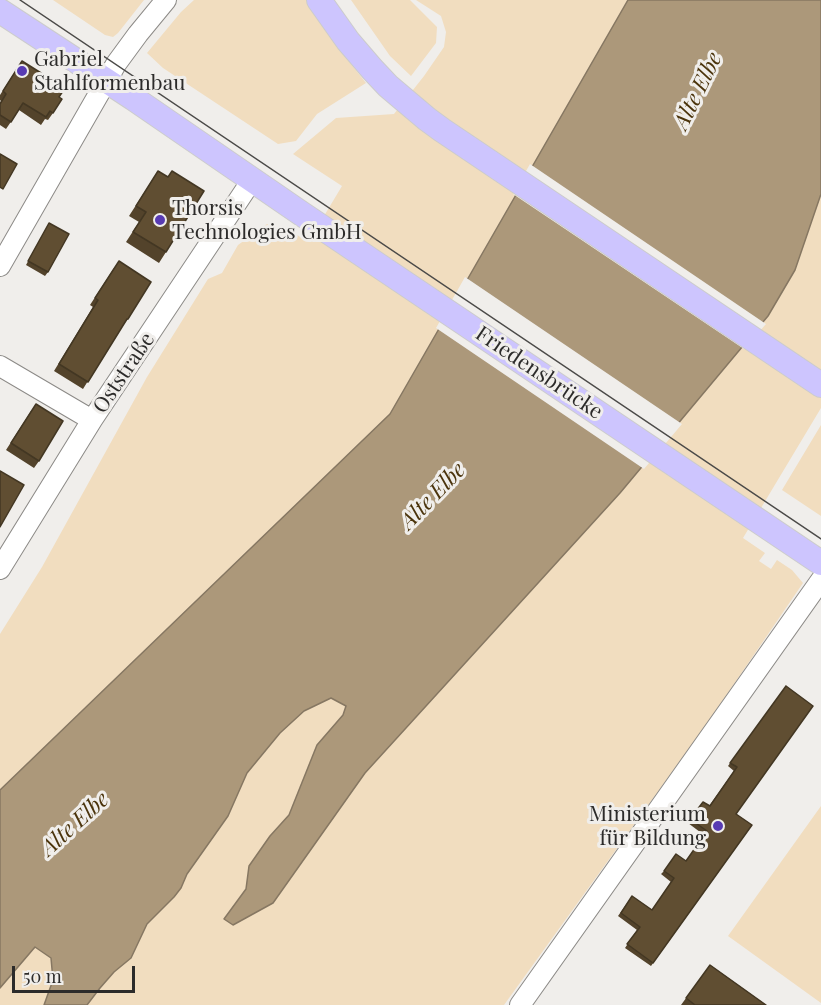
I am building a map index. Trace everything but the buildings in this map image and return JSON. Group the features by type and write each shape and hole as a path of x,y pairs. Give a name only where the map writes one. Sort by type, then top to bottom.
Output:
{"main road":[{"path":"320,0 348,41 388,86 442,130 821,385"},
{"name":"Friedensbrücke","path":"0,11 821,563"}],"street":[{"path":"0,266 106,81 126,50 166,0"},
{"name":"Oststraße","path":"0,569 92,420 252,180"},
{"path":"0,366 92,420"},
{"path":"520,1005 821,580"}],"shaded area":[{"path":"53,0 144,0 113,37 105,35"},
{"path":"194,0 308,0 340,50 366,83 317,114 296,141 278,144 163,68 147,53"},
{"path":"351,0 410,0 437,27 436,43 411,76 390,56"},
{"path":"416,0 628,0 390,414 0,790 0,634 42,567 147,377 208,279 222,273 238,245 267,224 284,234 290,230 306,241 315,231 342,186 293,154 336,118 394,114 444,47 446,32 441,16"},
{"path":"821,194 821,408 743,538 765,553 759,561 771,569 777,560 792,570 803,583 706,725 504,1005 87,1005 114,972 131,958 147,924 181,888 187,874 228,816 247,773 280,733 304,711 331,698 346,706 343,715 317,745 289,815 249,866 246,889 273,903 365,773 464,664 795,270"},
{"path":"821,425 821,516 782,490"},
{"path":"821,806 821,1003 728,936"},
{"path":"35,947 51,958 53,980 44,1005 0,1005 0,988"}],"water":[{"name":"Alte Elbe","path":"628,0 821,0 821,194 795,270 768,316 620,493 365,773 273,903 233,925 224,919 246,889 249,866 270,836 289,815 317,745 343,715 346,706 331,698 304,711 280,733 247,773 228,816 187,874 181,888 147,924 131,958 114,972 87,1005 44,1005 53,980 51,958 35,947 0,988 0,790 390,414"}],"pier":[{"path":"530,164 766,324 744,349 513,194"},
{"path":"465,277 682,424 644,469 436,328"}],"tram line":[{"path":"20,0 821,539"}],"place":[{"name":"Gabriel Stahlformenbau","path":"22,71"},
{"name":"Thorsis Technologies GmbH","path":"160,220"},
{"name":"Ministerium für Bildung","path":"718,826"}]}
